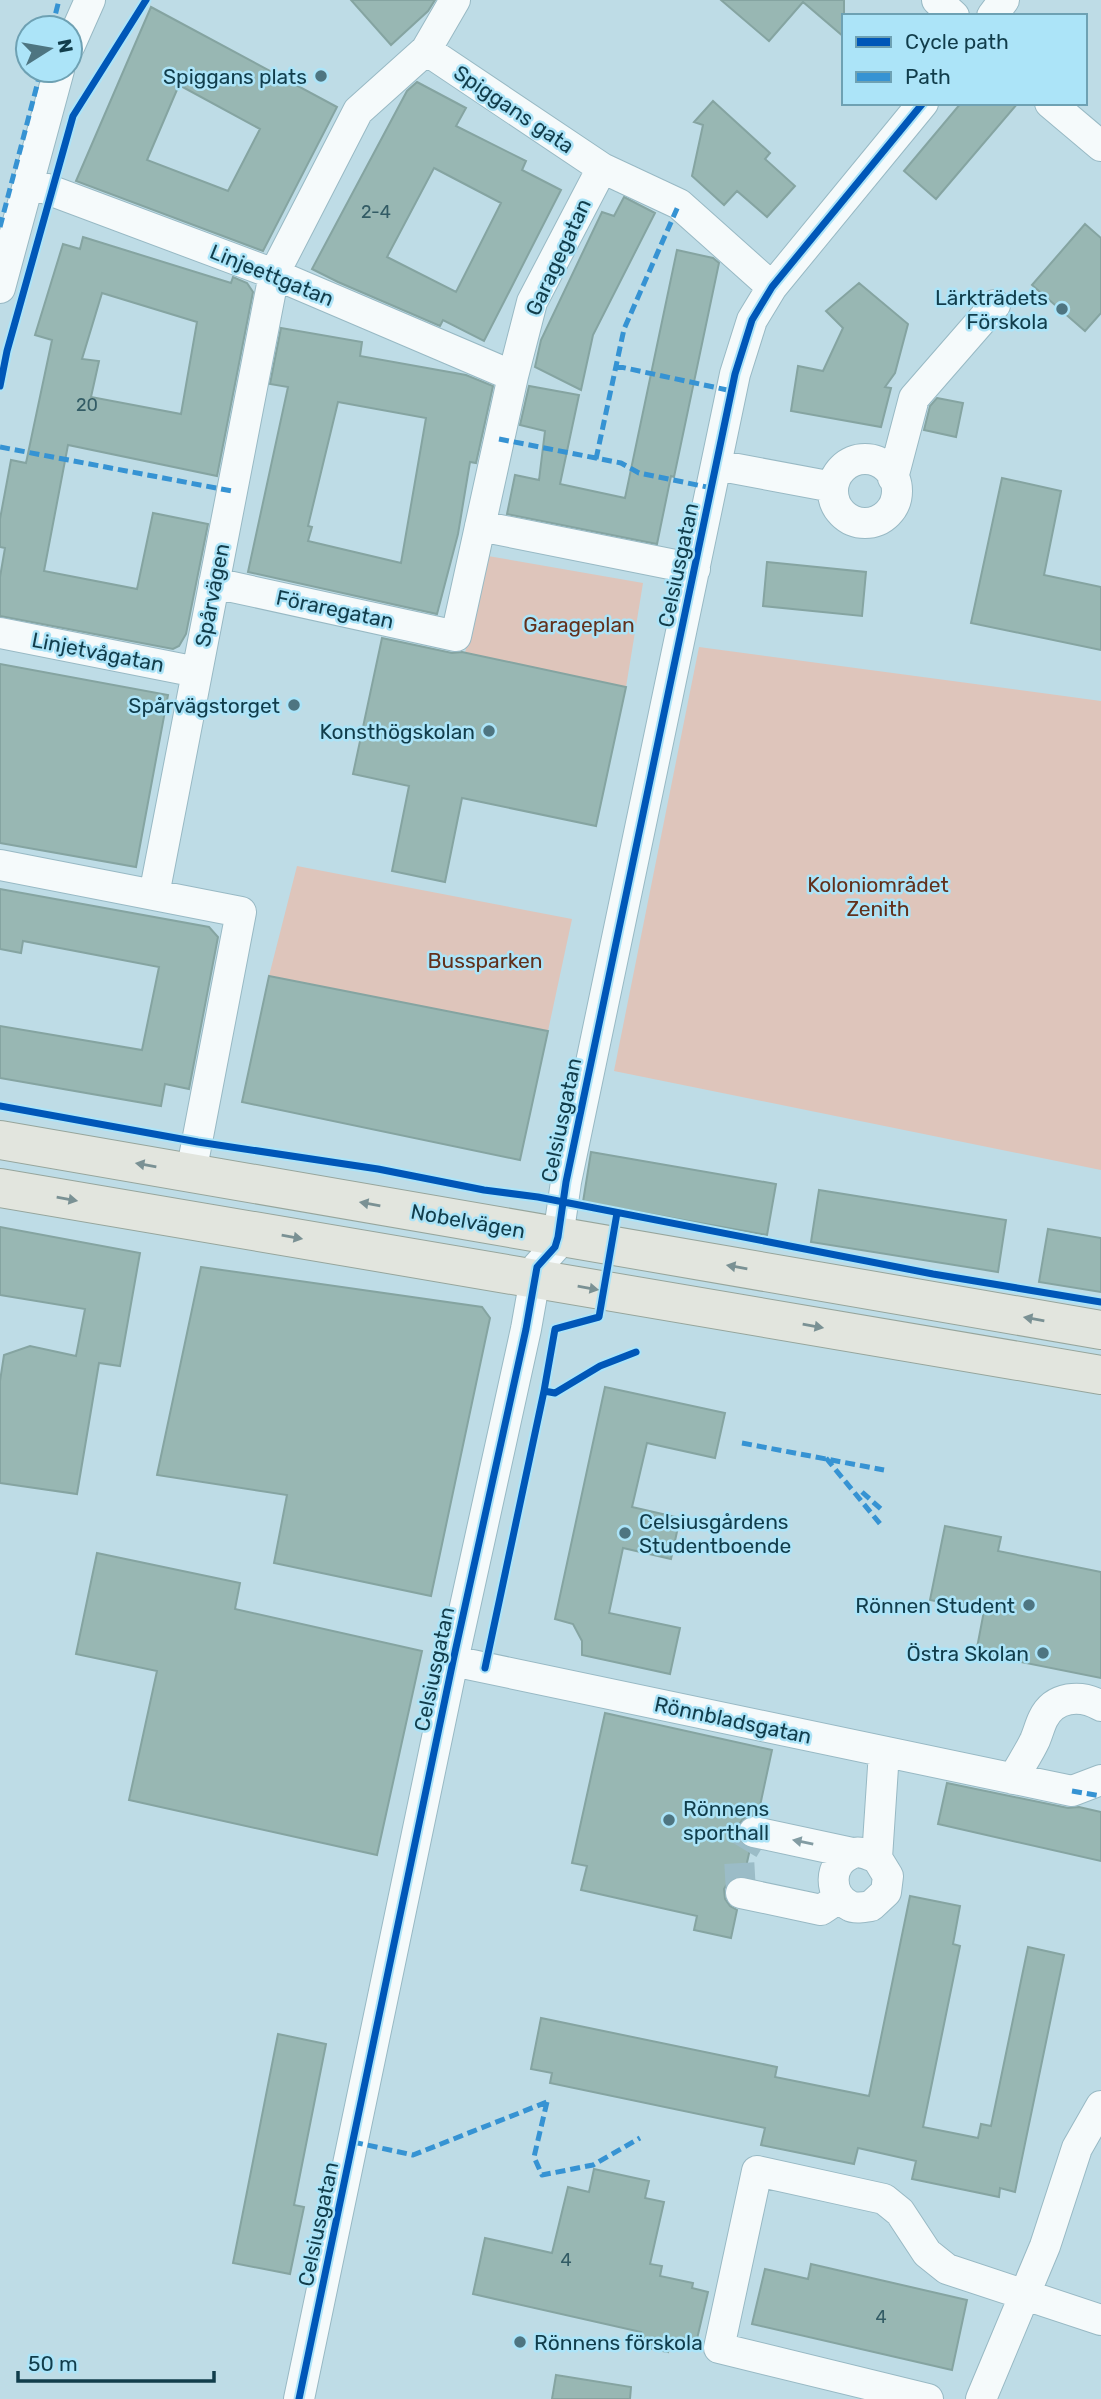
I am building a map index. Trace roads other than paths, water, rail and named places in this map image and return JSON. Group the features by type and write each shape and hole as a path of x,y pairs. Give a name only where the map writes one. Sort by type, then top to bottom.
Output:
{"main road":[{"name":"Nobelvägen","path":"0,1140 1101,1331"},
{"path":"0,1188 1101,1375"}],"street":[{"name":"Spårvägen","path":"154,895 274,274 358,111 426,50 455,0"},
{"path":"937,0 952,14"},
{"name":"Spiggans gata","path":"426,50 601,168"},
{"path":"0,288 55,84"},
{"name":"Celsiusgatan","path":"299,2399 453,1661 526,1329 534,1278 537,1267 555,1247 558,1237 564,1192 743,344 752,320 772,287 921,105"},
{"path":"1052,105 1101,146"},
{"path":"601,168 679,204 772,287"},
{"name":"Garagegatan","path":"456,636 513,376 533,302 601,168"},
{"name":"Linjeettgatan","path":"28,182 274,274 513,376"},
{"path":"893,478 914,398 995,305"},
{"path":"869,460 879,463 893,478 896,488 892,508 876,521 854,522 838,508 833,499 836,478 850,463 869,460"},
{"path":"716,466 833,487"},
{"path":"480,526 695,569"},
{"name":"Föraregatan","path":"214,583 456,636"},
{"name":"Linjetvågatan","path":"0,633 197,672"},
{"path":"0,865 241,912 191,1173"},
{"name":"Rönnbladsgatan","path":"453,1661 1072,1791 1101,1780"},
{"path":"1013,1779 1052,1705 1071,1698 1093,1701 1101,1706"},
{"path":"864,1856 884,1752"},
{"path":"754,1832 864,1856 888,1876 886,1892 871,1906 852,1907 839,1898 832,1882 834,1870 841,1860 864,1856"},
{"path":"741,1893 821,1910 839,1898"},
{"path":"981,2399 1045,2246 1077,2148 1101,2106"},
{"path":"928,2399 785,2356 719,2348 757,2171 884,2199 900,2212 927,2253 947,2269 1101,2320"}],"tunnel":[{"path":"741,1893 739,1857 754,1832"}],"place":[{"name":"Spiggans plats","path":"321,76"},
{"name":"Lärkträdets Förskola","path":"1062,309"},
{"name":"Spårvägstorget","path":"294,705"},
{"name":"Konsthögskolan","path":"489,731"},
{"name":"Celsiusgårdens Studentboende","path":"625,1533"},
{"name":"Rönnen Student","path":"1029,1605"},
{"name":"Östra Skolan","path":"1043,1653"},
{"name":"Rönnens sporthall","path":"669,1820"},
{"name":"Rönnens förskola","path":"520,2342"}],"park label":[{"name":"Garageplan","path":"579,624"},
{"name":"Koloniområdet Zenith","path":"878,896"},
{"name":"Bussparken","path":"485,960"}]}
